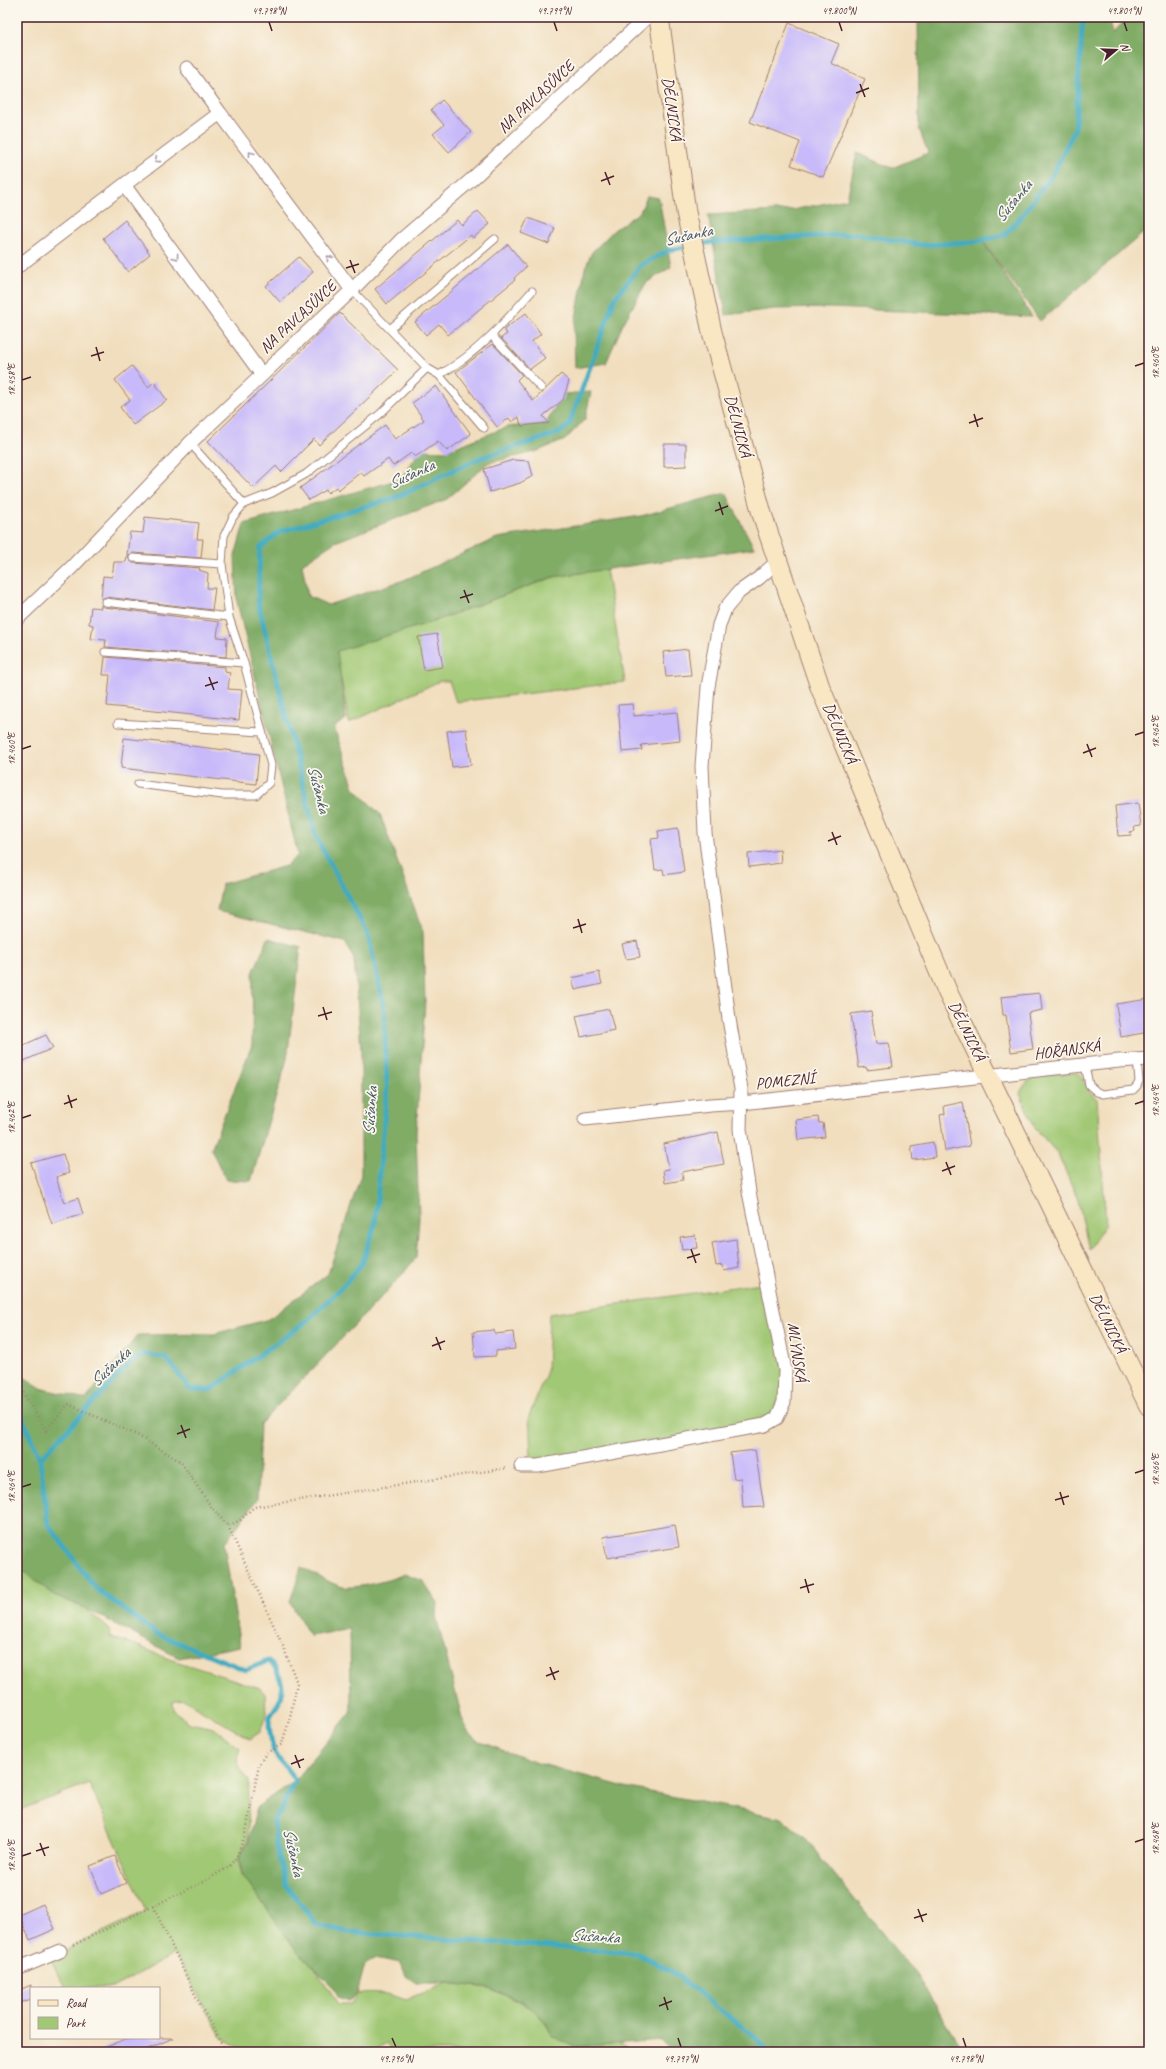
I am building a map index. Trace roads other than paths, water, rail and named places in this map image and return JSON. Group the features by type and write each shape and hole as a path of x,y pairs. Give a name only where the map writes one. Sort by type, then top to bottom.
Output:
{"main road":[{"name":"DĚLNICKÁ","path":"659,17 686,212 708,310 762,514 820,687 948,993 1149,1406"}],"street":[{"name":"NA PAVLASŮVCE","path":"17,619 71,568 190,443 352,290 401,240 470,180 647,17"},
{"path":"187,68 352,290"},
{"path":"17,267 220,113"},
{"path":"124,185 262,375"},
{"name":"MLÝNSKÁ","path":"521,1466 538,1466 677,1440 750,1429 764,1425 777,1418 784,1402 785,1370 749,1192 740,1129 739,1115 742,1103 741,1089 729,1019 705,833 702,766 708,687 719,624 725,609 739,592 759,578 778,561"},
{"name":"HOŘANSKÁ","path":"989,1076 1143,1060"},
{"name":"POMEZNÍ","path":"585,1119 989,1076"},
{"path":"17,1969 60,1951"}],"lane":[{"path":"390,329 495,239"},
{"path":"352,290 428,368 439,375 484,428"},
{"path":"439,375 458,365 492,336 532,291"},
{"path":"492,336 541,388"},
{"path":"138,784 222,795 256,795 269,783 271,765 244,663 229,617 222,564 224,536 233,517 244,504 272,493 306,474 380,414 428,368"},
{"path":"190,443 244,504"},
{"path":"133,558 222,564"},
{"path":"105,602 229,617"},
{"path":"105,652 244,663"},
{"path":"118,723 262,732"},
{"path":"1085,1065 1089,1085 1097,1092 1103,1094 1133,1090 1137,1086 1143,1060"}],"waterway":[{"name":"Sušanka","path":"769,2052 754,2036 669,1969 636,1953 347,1932 316,1924 286,1885 276,1846 274,1820 284,1806 286,1796 295,1781 274,1751 269,1727 270,1718 281,1697 282,1685 278,1674 272,1664 268,1661 246,1670 157,1634 95,1588 48,1524 40,1459 132,1361 145,1354 166,1358 190,1389 210,1390 306,1322 340,1289 362,1264 375,1224 387,1088 384,1008 368,934 316,837 258,602 260,548 279,532 397,497 480,458 559,433 569,425 615,298 641,265 669,250 713,242 856,234 922,245 973,242 1004,235 1020,218 1053,174 1075,129 1083,17"},
{"path":"17,1406 40,1459"}]}
